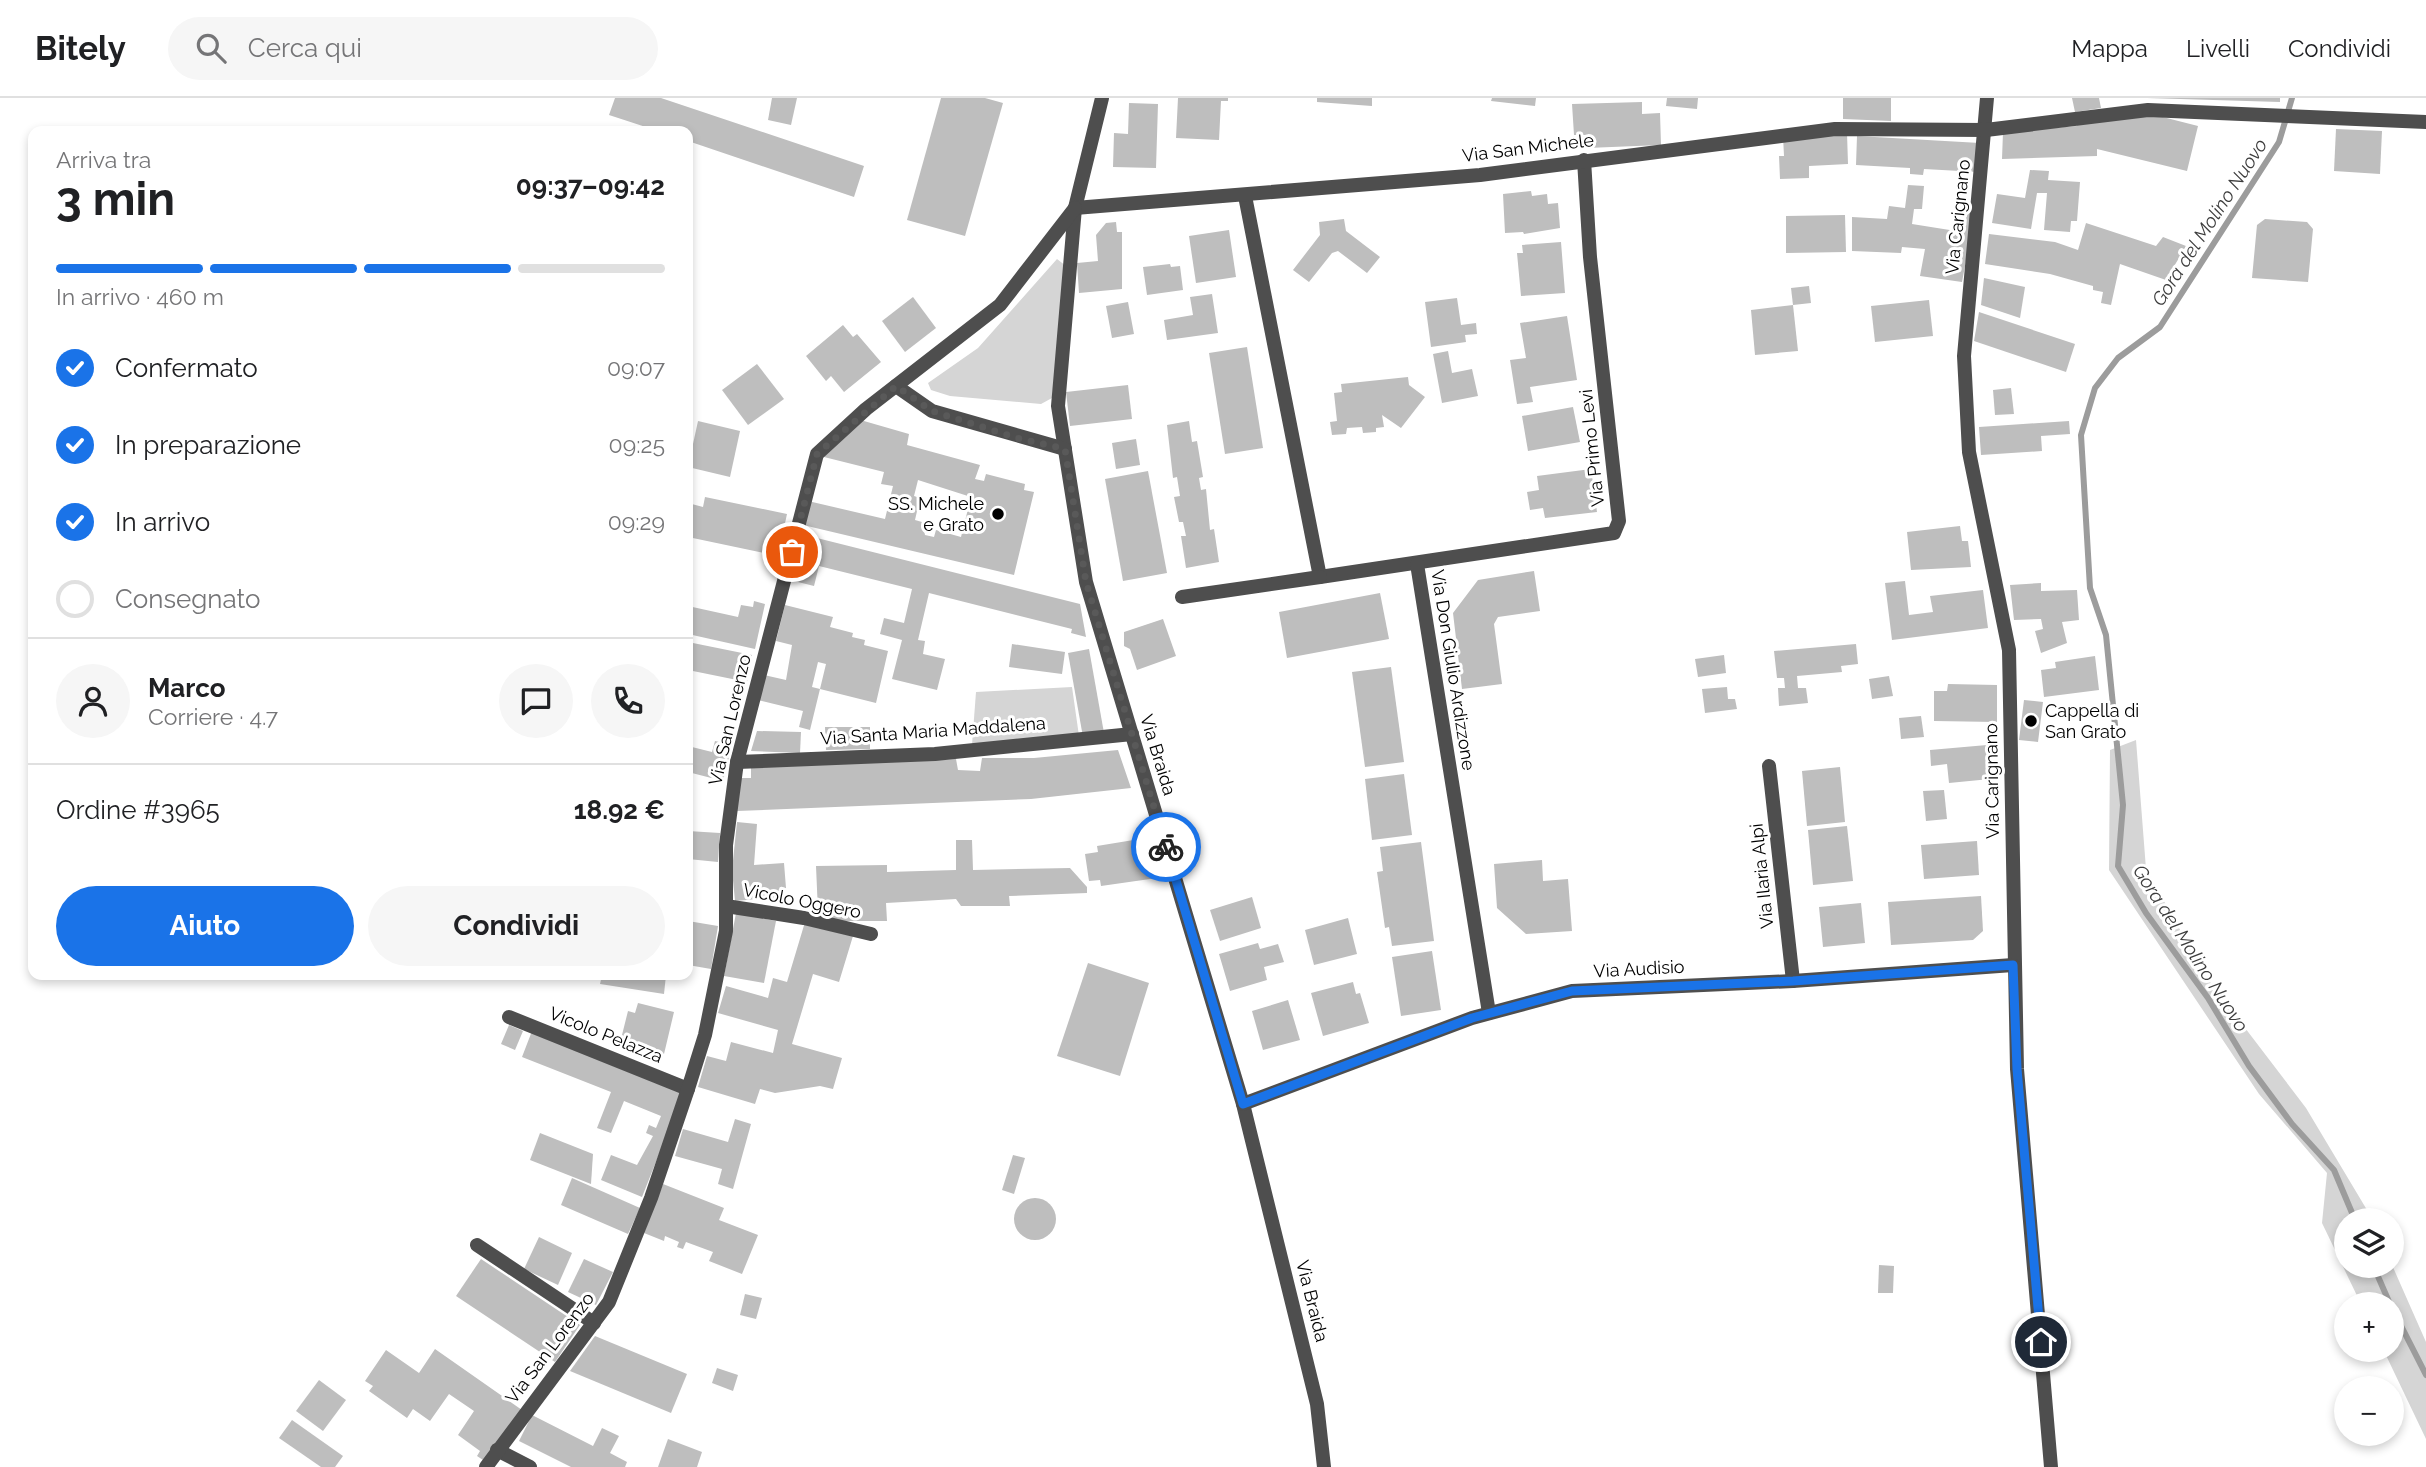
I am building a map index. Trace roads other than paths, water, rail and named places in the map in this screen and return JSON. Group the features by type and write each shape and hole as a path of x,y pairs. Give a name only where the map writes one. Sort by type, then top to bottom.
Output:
{"street":[{"name":"Via Braida","path":"1102,98 1075,208 1058,406 1086,582 1243,1104 1317,1404 1324,1467"},
{"name":"Via Carignano","path":"1987,98 1964,356 1969,452 2009,650 2017,1069 2051,1467"},
{"name":"Via San Michele","path":"1075,208 1480,175 1835,129 1986,131 2147,104 2272,116 2426,122"},
{"name":"Via Primo Levi","path":"1417,564 1614,533 1619,521 1590,257 1584,160"},
{"path":"1245,196 1320,577"},
{"name":"Via San Lorenzo","path":"486,1467 609,1302 651,1198 688,1088 705,1035 726,931 726,845 737,762 817,454 896,386 1000,305 1075,208"},
{"path":"896,386 932,411 1017,438 1065,449"},
{"name":"Via Don Giulio Ardizzone","path":"1182,597 1417,564 1489,1013"},
{"name":"Via Santa Maria Maddalena","path":"737,762 935,754 1132,734"},
{"name":"Via Ilaria Alpi","path":"1769,766 1793,981"},
{"name":"Vicolo Oggero","path":"726,906 804,918 871,934"},
{"name":"Via Audisio","path":"1243,1104 1489,1013 1572,991 1793,981 2013,965"},
{"name":"Vicolo Pelazza","path":"509,1017 688,1088"},
{"path":"477,1245 594,1323"},
{"path":"497,1450 530,1467"}],"waterway":[{"name":"Gora del Molino Nuovo","path":"2292,98 2279,142 2160,327 2118,358 2095,388 2081,435 2090,588 2106,635 2123,805 2118,866 2146,913 2208,998 2249,1066 2292,1124 2334,1170 2350,1208"},
{"name":"Gora del Molino Nuovo","path":"2379,1278 2385,1292"},
{"name":"Gora del Molino Nuovo","path":"2404,1332 2426,1375"}],"place":[{"name":"SS. Michele e Grato","path":"998,514"},
{"name":"Cappella di San Grato","path":"2031,721"}]}
